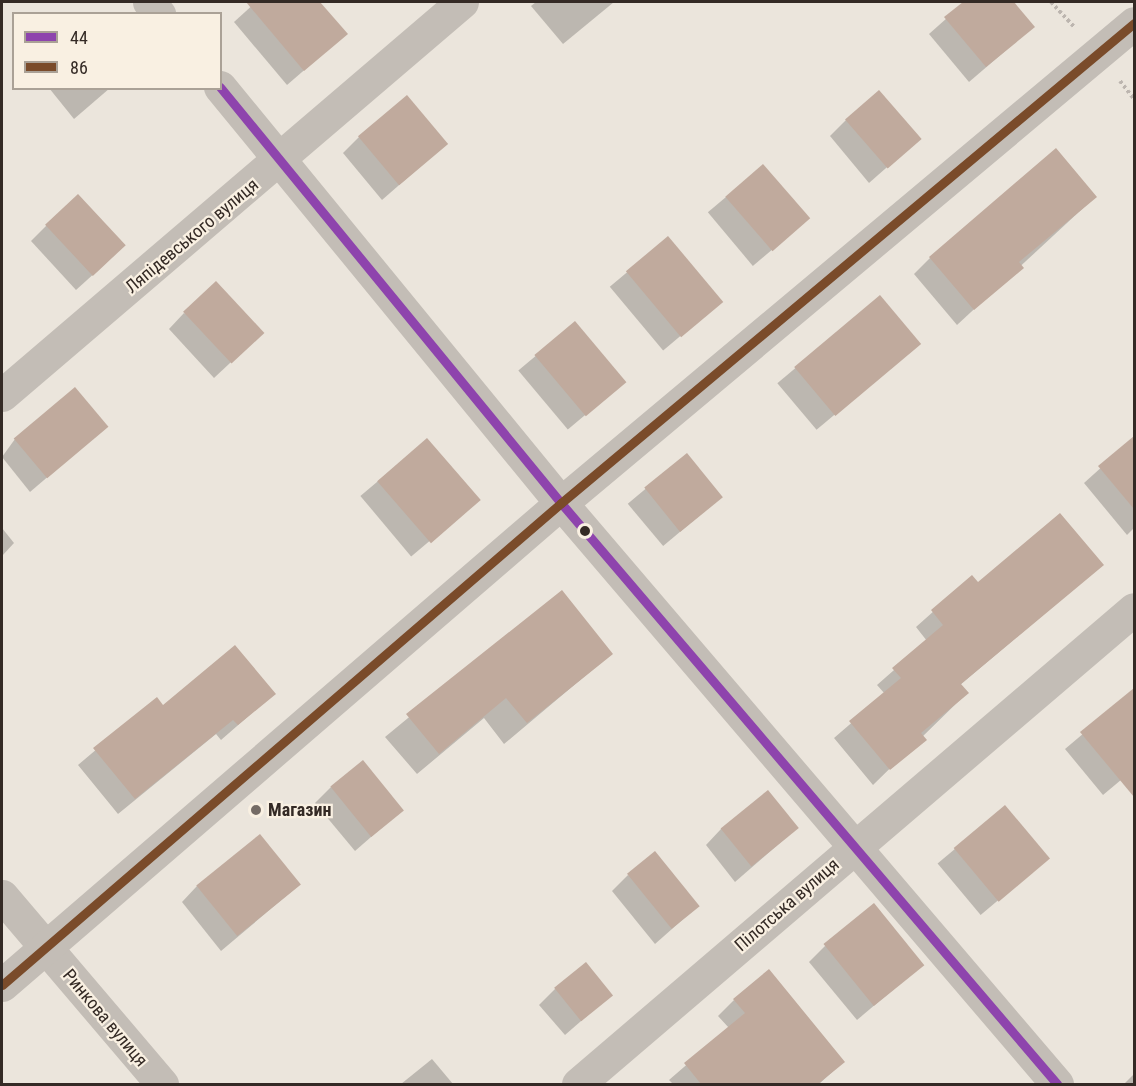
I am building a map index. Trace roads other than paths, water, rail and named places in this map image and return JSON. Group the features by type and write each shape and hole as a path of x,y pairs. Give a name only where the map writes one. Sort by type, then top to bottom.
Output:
{"street":[{"name":"Ляпідевського вулиця","path":"2,395 282,161 462,2"},
{"path":"2,985 561,503 1134,23"},
{"path":"222,89 561,503 1057,1084"},
{"name":"Пілотська вулиця","path":"578,1084 1134,609"},
{"name":"Ринкова вулиця","path":"2,896 162,1084"}],"place":[{"name":"Магазин","path":"256,810"}]}
